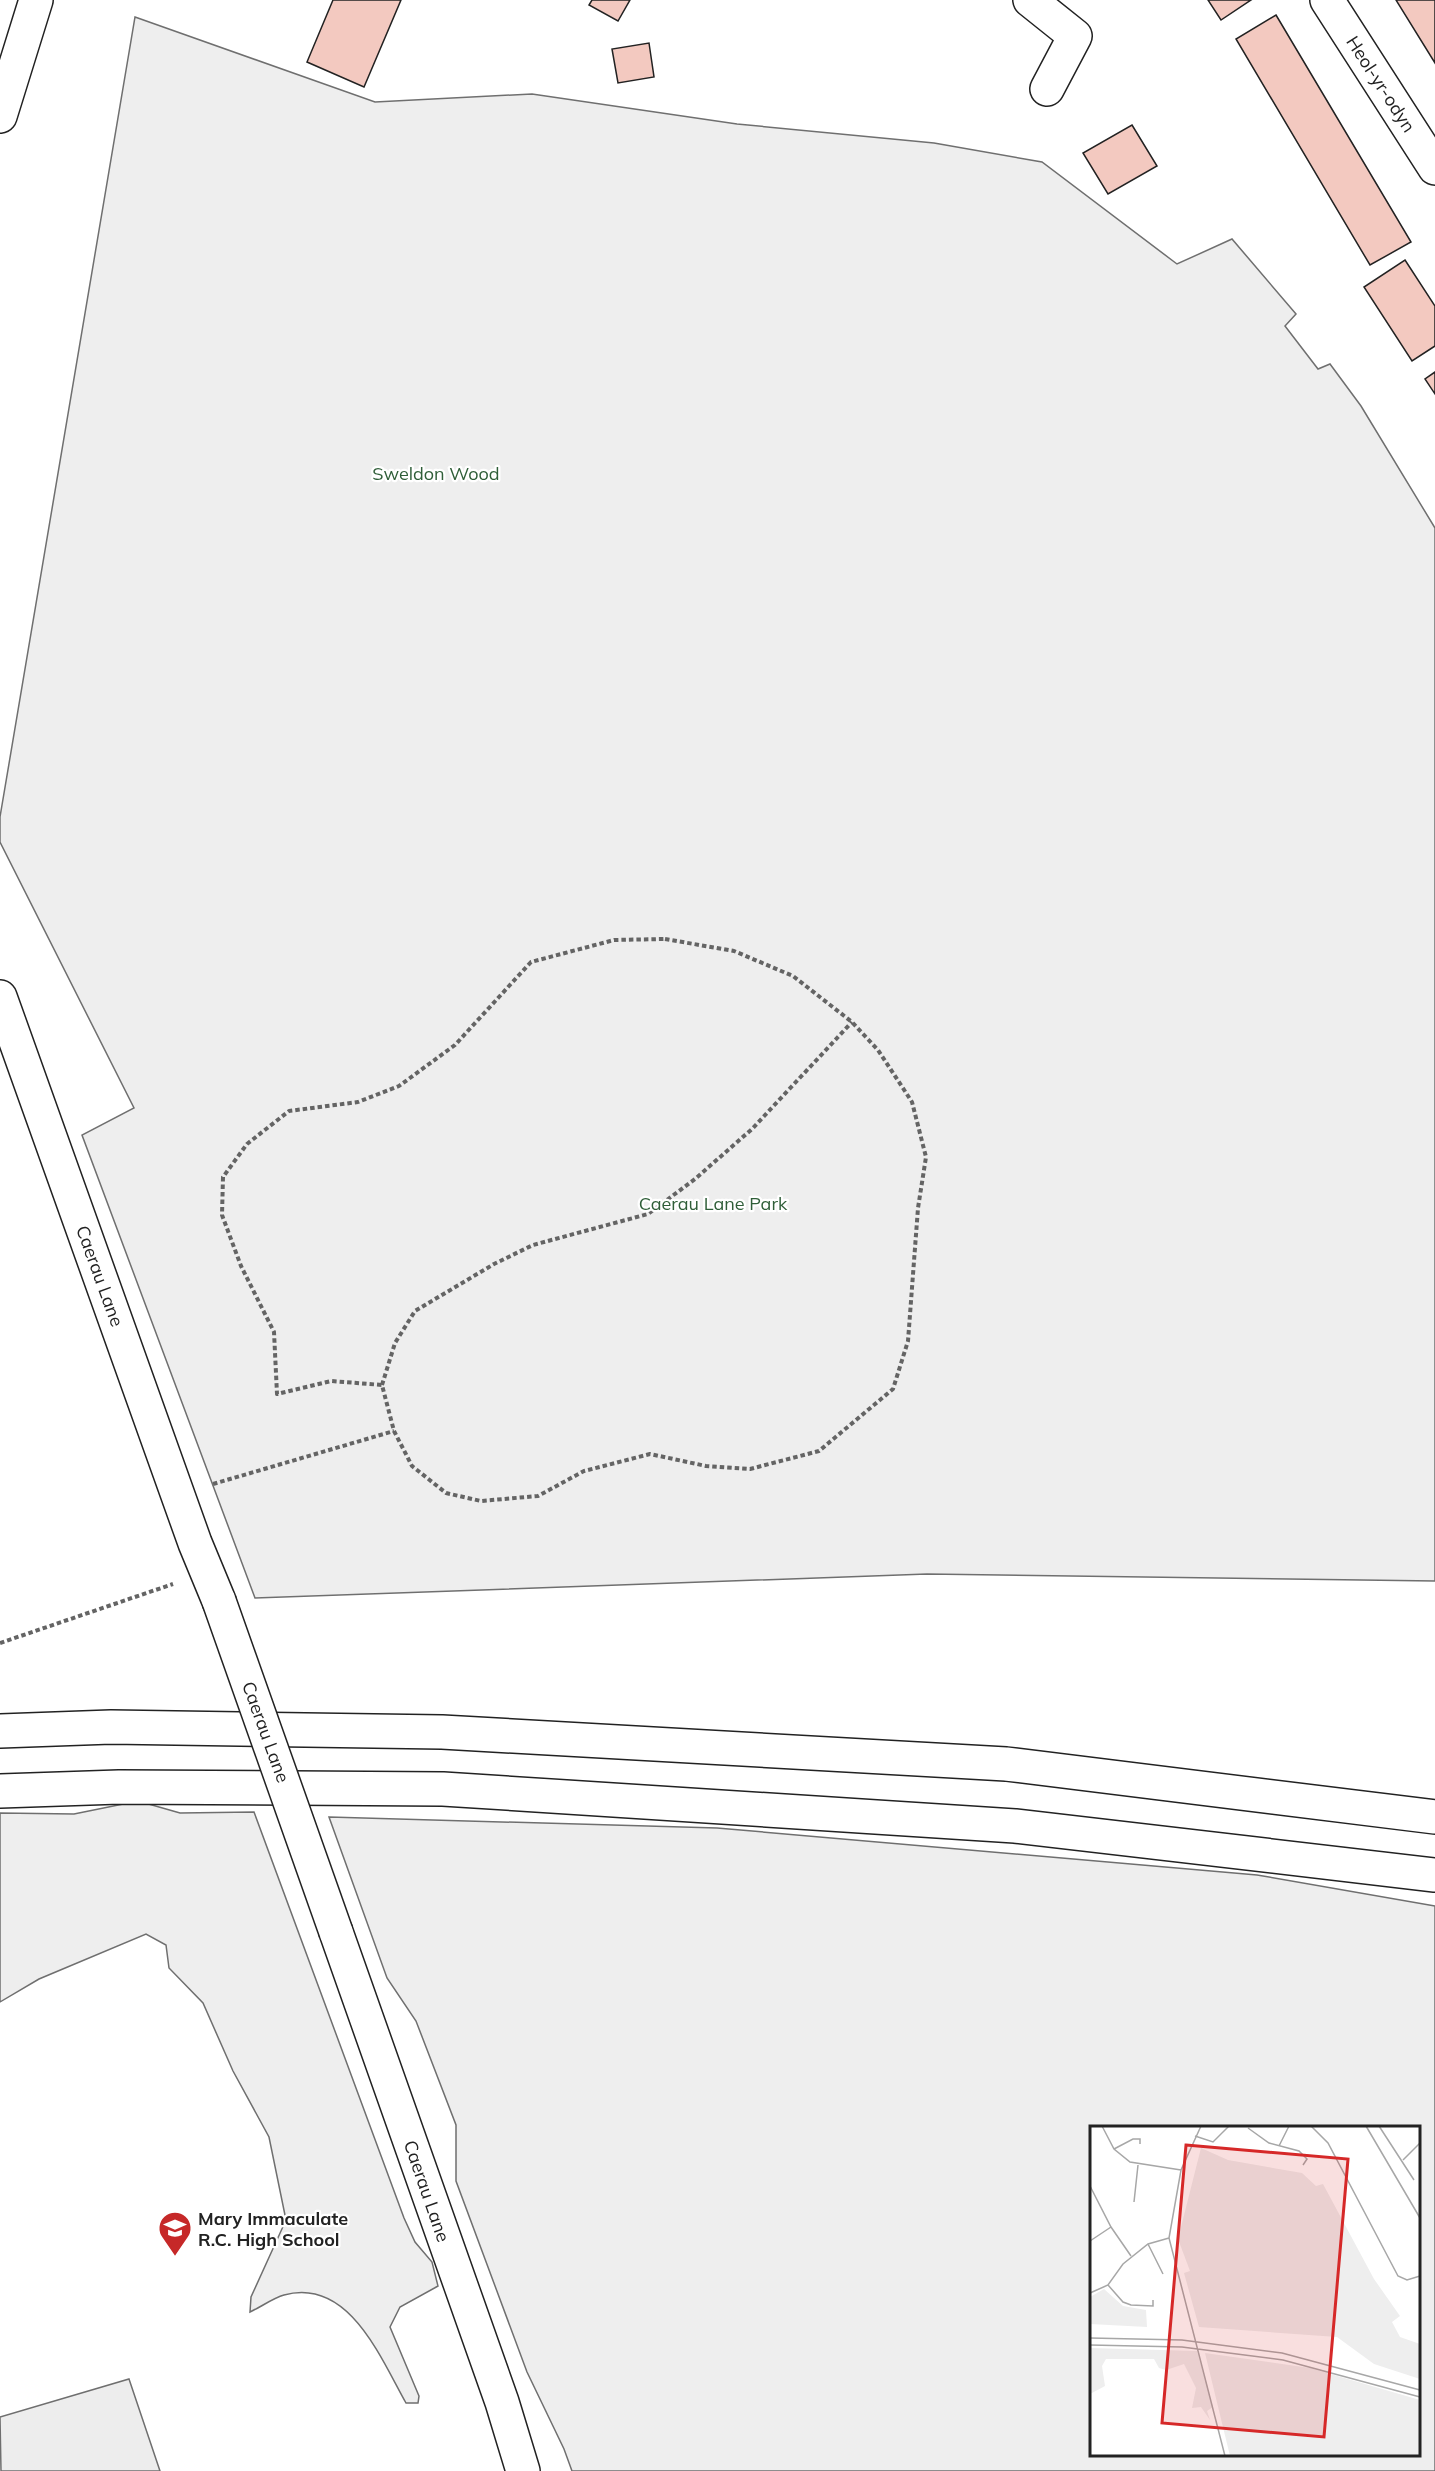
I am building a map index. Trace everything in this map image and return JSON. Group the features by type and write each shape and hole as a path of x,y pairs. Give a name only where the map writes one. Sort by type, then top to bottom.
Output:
{"main road":[{"path":"0,116 36,0"},
{"path":"1030,0 1075,36 1047,89"},
{"name":"Heol-yr-odyn","path":"1327,0 1435,168"},
{"name":"Caerau Lane","path":"0,997 195,1543 219,1601 502,2402 523,2471"},
{"path":"0,1731 111,1727 442,1732 1006,1764 1435,1817"},
{"path":"0,1791 119,1787 443,1789 1014,1826 1435,1875"}],"path":[{"path":"382,1385 331,1381 278,1394 274,1332 241,1266 222,1215 223,1176 247,1144 289,1112 358,1102 399,1086 455,1045 531,962 614,940 665,939 734,951 793,976 852,1023 878,1050 912,1102 926,1157 918,1208 908,1341 893,1389 819,1451 750,1469 706,1466 650,1454 584,1471 538,1496 481,1501 446,1493 411,1466 394,1431 382,1385 395,1342 415,1311 494,1264 532,1245 648,1214 695,1179 752,1129 852,1023"},
{"path":"178,1494 394,1431"},
{"path":"0,1643 178,1582 195,1543"}],"green space":[{"name":"Sweldon Wood","path":"135,17 375,102 532,94 737,124 934,143 1042,162 1177,264 1232,239 1296,314 1285,326 1318,369 1330,364 1361,406 1435,528 1435,1581 927,1574 255,1598 82,1135 134,1108 0,842 0,817"},
{"path":"138,1801 180,1813 254,1812 404,2218 415,2242 432,2262 438,2286 400,2307 390,2327 419,2396 418,2403 406,2403 386,2365 360,2326 345,2310 327,2298 307,2293 284,2295 250,2312 251,2297 286,2220 269,2137 233,2071 203,2003 169,1968 166,1945 146,1934 39,1979 0,2002 0,1813 74,1814"},
{"path":"329,1817 717,1828 1257,1875 1435,1906 1435,2471 572,2471 564,2449 527,2372 456,2181 456,2125 416,2021 387,1978"}],"shaded area":[{"path":"129,2379 160,2471 1,2471 0,2417"}],"building":[{"path":"333,0 401,0 364,87 307,62"},
{"path":"592,0 630,0 618,21 589,5"},
{"path":"1208,0 1251,0 1221,20"},
{"path":"1396,0 1435,0 1435,63"},
{"path":"1276,15 1411,242 1370,265 1236,39"},
{"path":"649,43 654,77 618,83 612,49"},
{"path":"1132,125 1157,166 1108,194 1083,153"},
{"path":"1405,260 1435,306 1435,346 1412,361 1364,287"},
{"path":"1435,372 1435,394 1425,379"}],"place":[{"name":"Mary Immaculate R.C. High School","path":"175,2257"}],"park label":[{"name":"Caerau Lane Park","path":"713,1203"}]}
